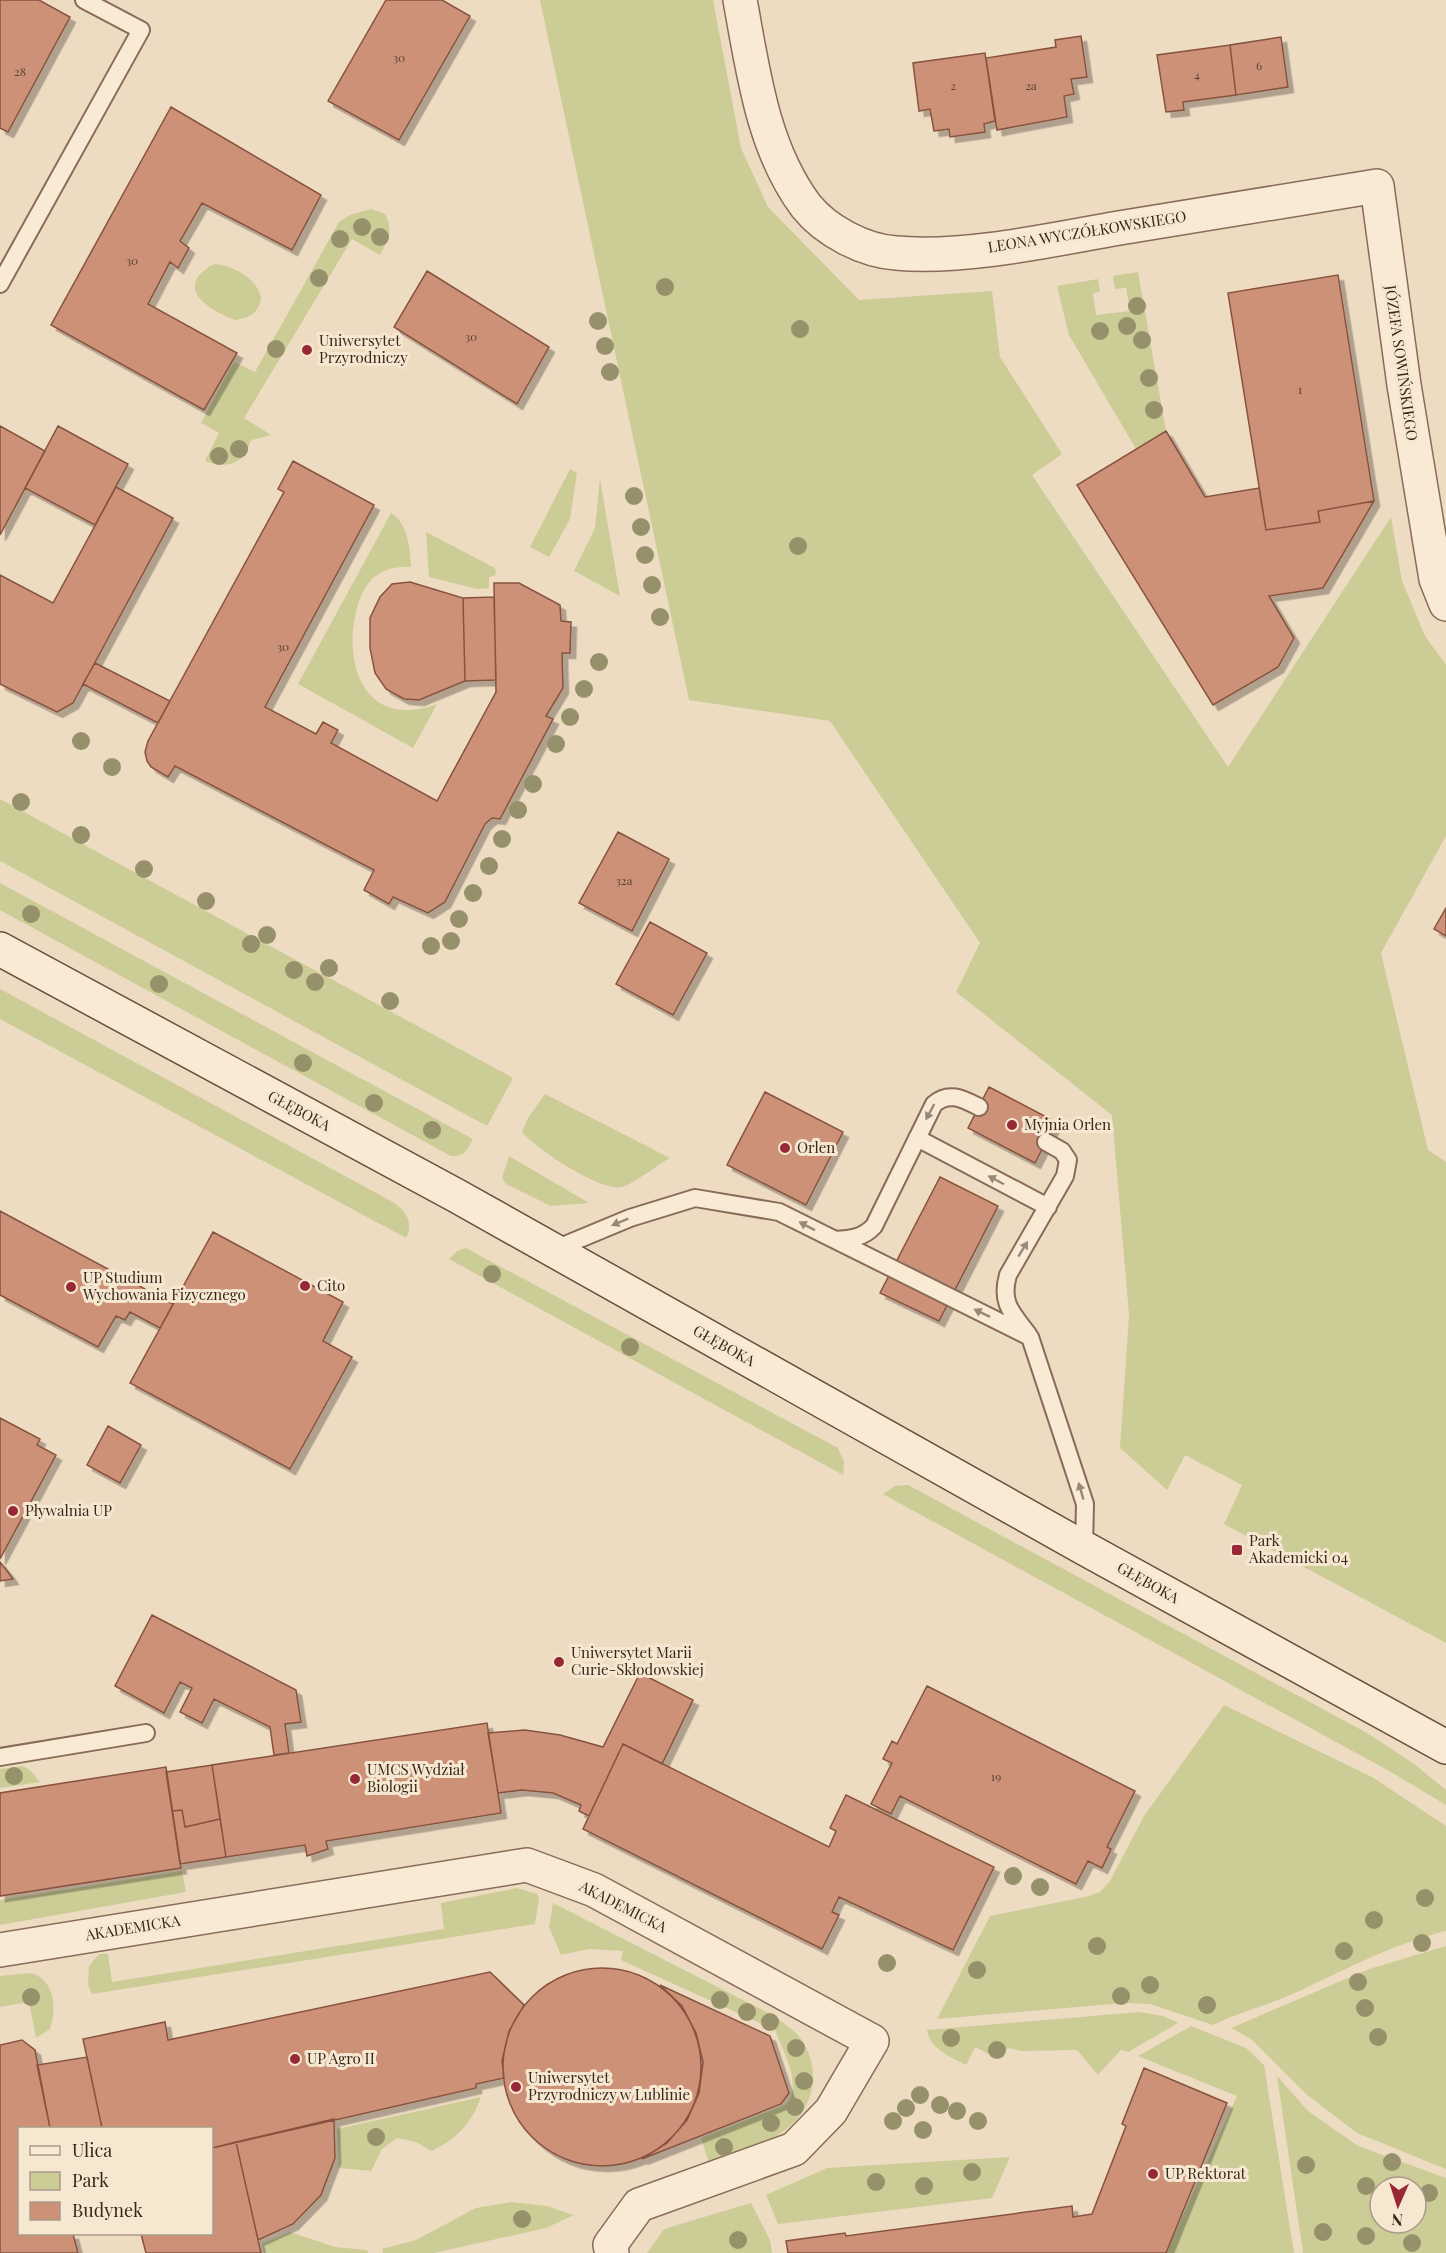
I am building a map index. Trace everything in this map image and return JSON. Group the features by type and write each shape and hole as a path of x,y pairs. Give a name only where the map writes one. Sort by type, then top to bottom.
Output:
{"street":[{"name":"LEONA WYCZÓŁKOWSKIEGO","path":"740,0 759,100 771,140 807,206 820,219 862,246 895,253 931,254 1031,243 1311,196"},
{"name":"JÓZEFA SOWIŃSKIEGO","path":"1311,196 1377,186 1407,408 1436,579 1446,604"},
{"name":"GŁĘBOKA","path":"0,949 552,1250 1084,1548 1446,1747"},
{"name":"AKADEMICKA","path":"0,1950 528,1865 594,1890 872,2041 831,2111 794,2149 639,2205 610,2245 612,2253"}],"lane":[{"path":"0,284 141,30 84,0"},
{"path":"835,1240 855,1238 867,1233 874,1226 934,1104 949,1096 964,1099 979,1107"},
{"path":"917,1138 1048,1207"},
{"path":"1046,1142 1062,1151 1068,1160 1065,1176 1008,1275 1004,1290 1007,1307 1030,1337 1085,1504 1084,1548"},
{"path":"552,1250 630,1218 695,1198 779,1212 1030,1337"},
{"path":"0,1757 146,1733"}],"green space":[{"path":"540,0 713,0 741,148 768,207 859,300 992,291 1000,357 1062,454 1032,475 1228,767 1391,517 1402,581 1425,636 1446,665 1446,836 1381,953 1428,1150 1446,1162 1446,1643 1224,1524 1242,1485 1185,1455 1167,1490 1120,1448 1129,1315 1112,1115 956,992 980,943 830,721 689,700"},
{"path":"371,209 385,214 389,225 387,240 380,255 352,239 244,418 271,435 252,440 242,458 232,463 221,465 205,461 219,433 201,423 234,362 255,372 339,222 350,215"},
{"path":"214,264 236,270 255,285 261,299 258,308 252,314 235,320 214,310 199,297 195,289 196,281"},
{"path":"1138,272 1166,431 1136,449 1069,335 1057,286 1098,279 1100,292 1093,293 1096,315 1130,311 1126,288 1115,289 1113,276"},
{"path":"570,469 577,473 570,519 549,557 530,547"},
{"path":"600,479 620,596 574,571 595,528"},
{"path":"391,513 404,529 409,545 411,567 385,571 368,584 361,596 355,616 353,650 362,684 371,696 383,705 398,710 437,704 413,748 298,684"},
{"path":"426,532 495,568 496,575 489,577 489,588 477,589 429,577"},
{"path":"0,799 513,1078 487,1126 0,861"},
{"path":"0,883 473,1139 471,1143 462,1154 451,1156 0,910"},
{"path":"0,989 393,1202 402,1209 409,1222 406,1238 0,1019"},
{"path":"545,1094 670,1158 622,1187 599,1183 569,1168 522,1132 528,1118"},
{"path":"509,1156 589,1203 551,1206 506,1184 502,1178"},
{"path":"466,1248 838,1448 844,1462 843,1475 449,1259 457,1251"},
{"path":"908,1485 1367,1733 1413,1763 1446,1790 1446,1805 1391,1772 883,1494 895,1486"},
{"path":"1224,1705 1372,1777 1446,1826 1446,1931 1388,1950 1295,1993 1213,2025 1150,2004 1124,2003 937,2019 990,1916 1100,1892 1110,1881 1144,1816"},
{"path":"23,1766 30,1770 40,1782 0,1788 0,1769"},
{"path":"182,1871 186,1892 0,1925 0,1900"},
{"path":"517,1888 537,1894 539,1899 535,1924 92,1994 88,1985 89,1966 99,1954 108,1954 112,1982 444,1929 441,1903"},
{"path":"553,1903 776,2017 796,2033 808,2051 813,2077 812,2089 802,2113 782,2132 765,2142 709,2163 701,2138 785,2105 790,2097 793,2088 790,2069 775,2030 621,1960 623,1951 589,1949 561,1955 549,1927"},
{"path":"1446,1946 1446,2169 1357,2133 1306,2094 1251,2039 1231,2028 1369,1969"},
{"path":"31,1973 45,1982 53,2004 50,2029 36,2038 29,2002 0,2007 0,1976"},
{"path":"1139,2012 1163,2016 1178,2023 1128,2052 1121,2050 1098,2075 1077,2050 1022,2051 1008,2048 994,2057 975,2047 966,2065 937,2047 929,2037 927,2030"},
{"path":"1191,2026 1246,2048 1264,2065 1294,2253 1166,2253 1237,2096 1138,2056"},
{"path":"1277,2076 1308,2111 1358,2146 1446,2178 1446,2253 1303,2253"},
{"path":"481,2097 468,2123 440,2147 431,2151 416,2142 397,2138 382,2149 371,2171 339,2168 337,2129"},
{"path":"1010,2157 992,2198 778,2224 766,2195 827,2168"},
{"path":"511,2202 547,2206 574,2215 546,2228 434,2253 383,2253 382,2249 416,2240 476,2208"},
{"path":"751,2203 770,2240 772,2253 647,2253 664,2229"},
{"path":"290,2232 335,2247 367,2250 368,2253 264,2253 262,2244"}],"building":[{"path":"0,0 39,0 70,17 8,132 0,128"},
{"path":"386,0 442,0 470,16 399,140 328,101"},
{"path":"1081,36 1087,77 1071,79 1074,94 1064,96 1067,117 997,130 986,58 1056,47 1055,40"},
{"path":"1281,37 1288,87 1236,95 1230,45"},
{"path":"1230,45 1236,95 1183,102 1184,110 1166,112 1157,55"},
{"path":"985,53 995,121 984,124 985,132 950,137 949,129 934,131 930,109 919,111 913,63"},
{"path":"171,107 321,195 292,250 202,203 180,241 189,248 178,268 170,262 148,304 237,353 204,410 51,325"},
{"path":"427,271 549,347 517,404 394,327"},
{"path":"1338,275 1374,501 1318,511 1320,522 1266,530 1228,293"},
{"path":"0,426 45,451 0,535"},
{"path":"58,426 128,464 95,525 25,488"},
{"path":"1166,431 1205,497 1259,488 1266,530 1320,522 1318,511 1374,501 1323,588 1269,596 1294,638 1278,667 1213,705 1077,485"},
{"path":"293,461 374,505 265,707 316,734 323,722 338,730 331,743 437,801 496,692 494,583 519,583 560,605 561,621 571,622 570,653 562,653 563,688 546,716 553,719 500,819 492,818 485,824 445,902 428,913 393,897 389,904 364,890 374,870 175,766 168,777 151,767 147,761 145,752 148,741 284,492 278,489"},
{"path":"116,487 173,518 73,703 57,712 0,684 0,575 53,603"},
{"path":"410,582 463,598 465,681 419,700 404,699 386,689 375,673 370,648 370,618 380,597 392,584"},
{"path":"494,597 496,680 465,681 463,598"},
{"path":"95,663 170,701 158,723 83,684"},
{"path":"618,832 669,859 632,931 579,903"},
{"path":"1446,908 1446,936 1434,929"},
{"path":"650,922 707,953 673,1015 616,984"},
{"name":"Myjnia Orlen","path":"989,1087 1056,1122 1035,1163 968,1128"},
{"name":"Orlen","path":"765,1092 843,1132 806,1205 727,1165"},
{"path":"940,1177 998,1206 939,1321 880,1293"},
{"name":"UP Studium Wychowania Fizycznego","path":"0,1211 173,1304 160,1328 130,1312 125,1320 116,1316 98,1347 0,1295"},
{"path":"213,1232 343,1302 323,1341 352,1357 290,1469 130,1383"},
{"name":"Pływalnia UP","path":"0,1418 40,1439 37,1445 56,1455 0,1559"},
{"path":"108,1426 141,1445 120,1483 87,1465"},
{"path":"0,1562 8,1572 13,1579 0,1581"},
{"path":"152,1615 296,1690 301,1722 285,1724 289,1753 274,1755 270,1727 214,1699 202,1723 180,1712 192,1688 180,1682 164,1713 115,1686"},
{"path":"640,1673 693,1700 662,1764 623,1744 589,1816 579,1811 581,1805 553,1793 522,1790 498,1793 488,1733 525,1730 560,1735 603,1747"},
{"path":"927,1686 1135,1791 1107,1847 1111,1849 1102,1868 1088,1861 1076,1884 900,1796 891,1814 871,1804 892,1763 883,1759 892,1741 897,1744"},
{"name":"UMCS Wydział Biologii","path":"487,1723 501,1813 326,1841 328,1849 307,1856 305,1845 226,1857 212,1765"},
{"path":"623,1744 829,1847 836,1831 830,1828 846,1795 994,1867 953,1950 839,1897 832,1912 839,1915 822,1949 583,1829"},
{"path":"212,1765 220,1819 185,1827 182,1810 172,1811 166,1772"},
{"path":"166,1767 181,1868 0,1896 0,1793"},
{"path":"182,1810 185,1827 220,1819 226,1857 180,1864 172,1811"},
{"path":"592,1968 612,1968 649,1979 679,2004 694,2029 700,2048 700,2086 690,2114 665,2144 649,2155 631,2162 612,2166 592,2166 555,2155 525,2130 514,2114 507,2096 503,2077 503,2057 514,2020 539,1990 555,1979 573,1972"},
{"name":"UP Agro II","path":"490,1972 524,2005 509,2031 502,2061 504,2078 476,2084 476,2088 213,2148 213,2127 102,2127 83,2039 165,2022 168,2040"},
{"path":"660,1985 770,2036 789,2093 781,2104 642,2159 667,2143 687,2120 699,2093 703,2062 696,2033 682,2006"},
{"path":"22,2040 35,2050 50,2127 18,2127 18,2235 73,2235 78,2253 0,2253 0,2045"},
{"path":"87,2057 102,2127 50,2127 37,2065"},
{"name":"UP Rektorat","path":"1144,2068 1227,2103 1166,2253 788,2253 786,2241 845,2233 846,2236 1072,2206 1073,2217 1092,2214 1126,2126 1122,2124"},
{"path":"334,2119 335,2158 321,2195 293,2224 258,2240 236,2142"},
{"path":"236,2142 261,2253 146,2253 141,2235 213,2235 213,2148"}],"place":[{"name":"Uniwersytet Przyrodniczy","path":"307,350"},
{"name":"Myjnia Orlen","path":"1012,1125"},
{"name":"Orlen","path":"785,1148"},
{"name":"Cito","path":"305,1286"},
{"name":"UP Studium Wychowania Fizycznego","path":"71,1287"},
{"name":"Pływalnia UP","path":"13,1511"},
{"name":"Park Akademicki 04","path":"1237,1550"},
{"name":"Uniwersytet Marii Curie-Skłodowskiej","path":"559,1662"},
{"name":"UMCS Wydział Biologii","path":"355,1779"},
{"name":"UP Agro II","path":"295,2059"},
{"name":"Uniwersytet Przyrodniczy w Lublinie","path":"516,2087"},
{"name":"UP Rektorat","path":"1153,2174"}]}
